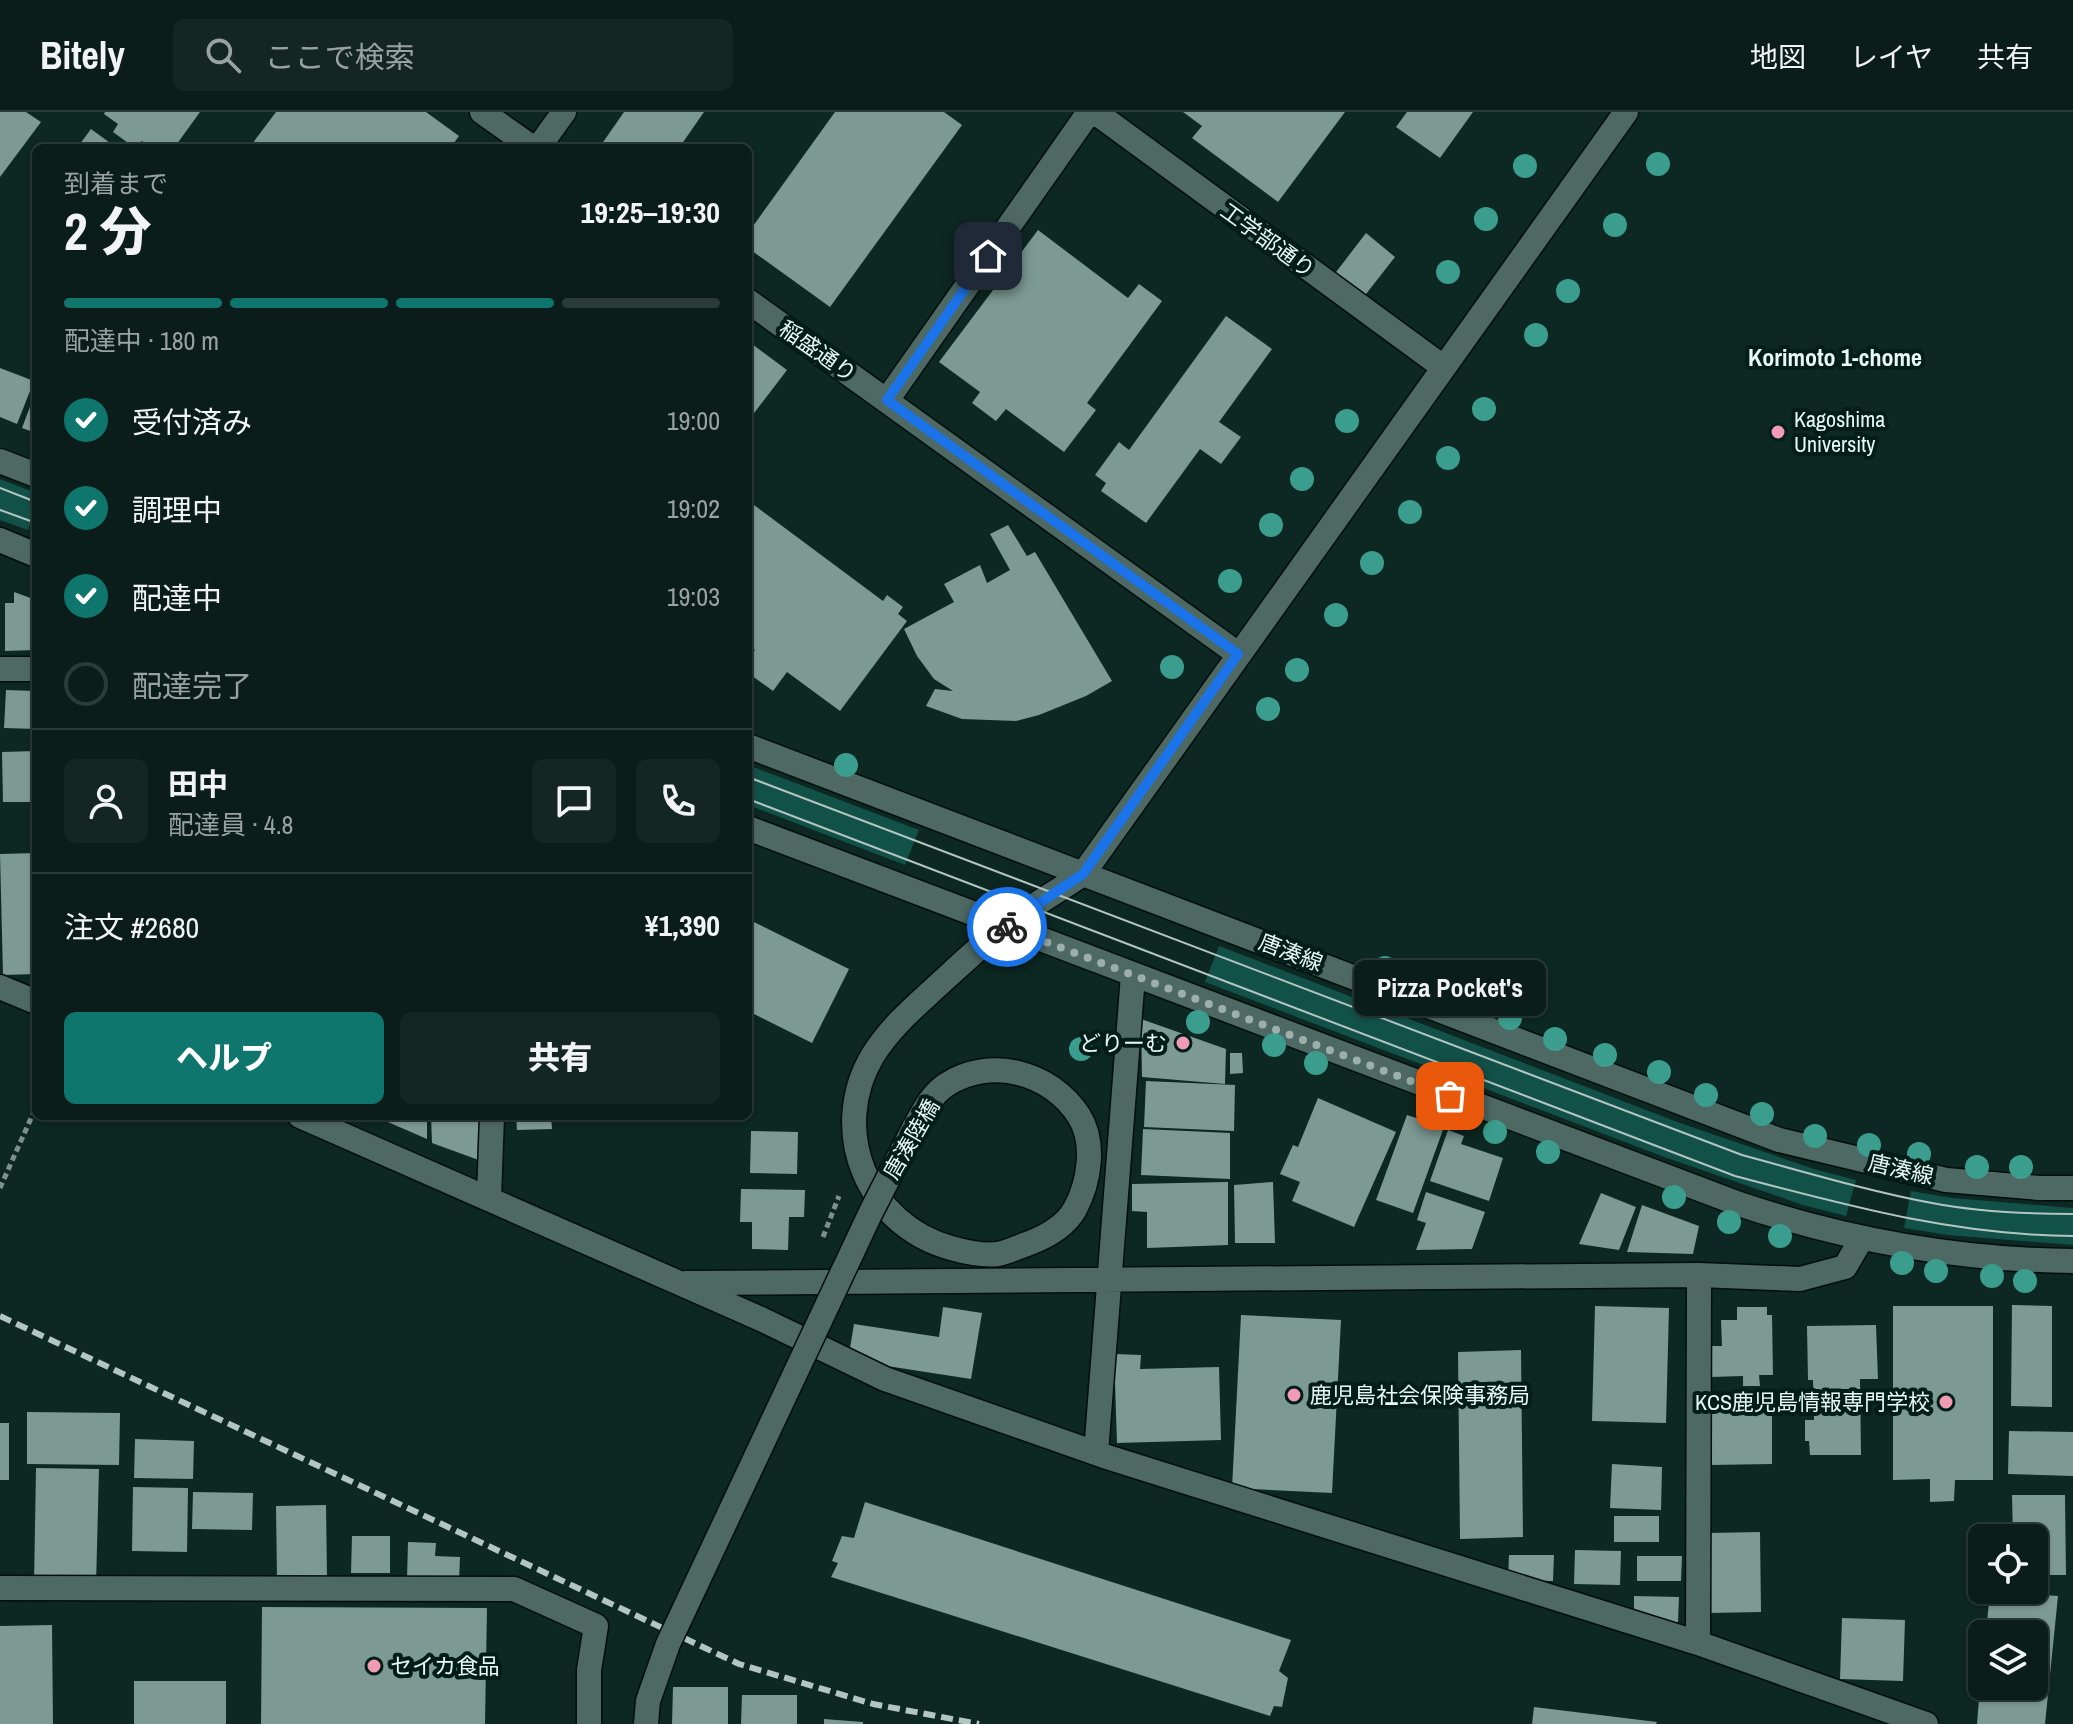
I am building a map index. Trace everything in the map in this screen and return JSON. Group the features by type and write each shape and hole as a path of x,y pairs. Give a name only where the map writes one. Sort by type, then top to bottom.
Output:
{"street":[{"path":"482,112 530,144"},
{"path":"539,144 564,112"},
{"path":"887,400 1092,112"},
{"name":"工学部通り","path":"1092,112 1443,367"},
{"path":"1083,874 1626,112"},
{"name":"稲盛通り","path":"752,304 1238,654"},
{"path":"0,461 32,473"},
{"path":"0,540 32,553"},
{"path":"0,669 32,669"},
{"name":"唐湊線","path":"752,748 1779,1140 1946,1180 2073,1188"},
{"path":"752,830 1739,1204 1862,1238 2021,1261 2073,1261"},
{"name":"唐湊陸橋","path":"646,1724 648,1701 668,1644 871,1212 914,1128 930,1099 945,1085 991,1069 1011,1070 1039,1080 1080,1117 1090,1152 1086,1180 1074,1211 1052,1234 997,1254 965,1252 940,1245 908,1230 889,1213 858,1160 852,1122 859,1088 872,1057 895,1025 1005,926 1083,874"},
{"path":"1096,1453 1133,975"},
{"path":"0,987 32,1000"},
{"path":"309,1120 761,1319 885,1379 1096,1453 1698,1643 1926,1724"},
{"path":"489,1197 492,1120"},
{"path":"676,1283 1699,1275 1800,1279 1845,1267 1862,1238"},
{"path":"1698,1643 1699,1275"},
{"path":"0,1588 514,1589 596,1626 589,1670 589,1724"}],"path":[{"path":"0,1188 32,1116"}],"green space":[{"path":"0,479 32,491 32,520 28,530 0,520"},
{"path":"752,767 919,830 905,865 752,807"},
{"path":"1219,946 1680,1123 1814,1169 1856,1180 1846,1216 1803,1205 1667,1158 1205,982"},
{"path":"1911,1191 1952,1198 2073,1208 2073,1245 1948,1235 1904,1228"}],"building":[{"path":"0,112 26,112 41,122 0,177"},
{"path":"200,112 177,144 146,144 142,141 130,144 113,132 118,124 104,114"},
{"path":"276,112 426,112 459,136 453,144 252,144"},
{"path":"624,112 704,112 682,144 602,144"},
{"path":"835,112 944,112 962,125 830,307 752,251 752,227"},
{"path":"1183,112 1345,112 1278,202 1192,138 1202,126"},
{"path":"1407,112 1473,112 1440,158 1396,127"},
{"path":"91,129 112,144 80,144"},
{"path":"1038,230 1128,298 1139,284 1162,301 1087,403 1096,410 1064,452 1006,409 996,421 972,403 980,392 939,362"},
{"path":"1366,233 1395,257 1359,303 1330,280"},
{"path":"1226,316 1272,349 1219,422 1241,437 1221,464 1200,449 1146,523 1101,491 1106,483 1095,475 1119,442 1129,450"},
{"path":"752,344 787,370 752,416"},
{"path":"0,368 32,380 32,386 17,424 0,417"},
{"path":"32,402 32,432 22,428"},
{"path":"754,505 883,601 887,595 903,607 898,614 907,621 840,711 787,672 773,691 752,676 752,654 755,650 752,648"},
{"path":"1008,525 1027,556 1035,552 1112,681 1086,696 1016,721 962,719 926,706 935,689 953,691 934,679 917,656 904,629 954,602 944,584 980,565 987,583 1010,570 990,534"},
{"path":"14,592 32,599 32,650 5,651 5,603 14,603"},
{"path":"6,690 32,691 32,729 4,728"},
{"path":"32,751 32,802 3,802 2,752"},
{"path":"32,853 32,974 3,975 0,854"},
{"path":"752,921 849,969 812,1043 752,1013"},
{"path":"1141,1019 1226,1049 1225,1084 1142,1077"},
{"path":"1230,1053 1242,1053 1243,1073 1230,1074"},
{"path":"1146,1081 1235,1085 1234,1131 1144,1127"},
{"path":"1318,1098 1396,1132 1354,1227 1292,1201 1300,1182 1280,1174 1293,1145 1298,1147"},
{"path":"1407,1115 1444,1127 1413,1213 1376,1200"},
{"path":"383,1120 427,1120 427,1139"},
{"path":"431,1120 484,1120 484,1162 432,1143"},
{"path":"516,1120 551,1120 552,1129 517,1130"},
{"path":"1143,1129 1230,1133 1230,1179 1141,1175"},
{"path":"1448,1130 1464,1136 1461,1144 1503,1158 1489,1201 1430,1181"},
{"path":"751,1131 798,1132 797,1174 750,1173"},
{"path":"1228,1182 1228,1245 1147,1248 1147,1212 1132,1211 1132,1184"},
{"path":"1273,1182 1275,1243 1235,1243 1234,1185"},
{"path":"741,1189 805,1190 804,1217 789,1217 788,1250 752,1249 752,1222 740,1222"},
{"path":"1426,1192 1485,1212 1472,1249 1416,1250 1426,1223 1417,1220"},
{"path":"1601,1193 1636,1207 1619,1250 1579,1244"},
{"path":"1642,1205 1699,1226 1693,1254 1627,1252"},
{"path":"2012,1305 2052,1306 2052,1407 2011,1406"},
{"path":"1595,1306 1669,1308 1666,1423 1592,1421"},
{"name":"KCS鹿児島情報専門学校","path":"1893,1306 1993,1306 1993,1480 1955,1480 1954,1501 1930,1502 1930,1479 1893,1480"},
{"path":"943,1307 982,1313 971,1379 848,1360 854,1324 939,1337"},
{"path":"1737,1307 1767,1307 1767,1315 1772,1315 1773,1375 1759,1375 1760,1386 1743,1386 1743,1376 1711,1377 1710,1346 1722,1346 1721,1320 1737,1320"},
{"path":"1241,1315 1341,1320 1332,1493 1232,1488"},
{"path":"1876,1325 1878,1379 1860,1379 1861,1455 1810,1455 1809,1441 1805,1441 1805,1420 1814,1420 1813,1380 1808,1380 1807,1326"},
{"path":"1521,1350 1523,1537 1460,1539 1458,1352"},
{"path":"1114,1354 1141,1355 1140,1369 1219,1367 1221,1440 1117,1443"},
{"path":"1709,1402 1772,1402 1772,1464 1709,1465"},
{"path":"27,1412 120,1413 119,1465 27,1464"},
{"path":"0,1423 9,1423 9,1480 0,1480"},
{"path":"2009,1431 2073,1432 2073,1476 2008,1474"},
{"path":"135,1439 194,1441 193,1479 134,1478"},
{"path":"1612,1464 1662,1467 1661,1510 1610,1508"},
{"path":"36,1468 99,1469 96,1586 34,1585"},
{"path":"133,1487 188,1488 187,1552 132,1551"},
{"path":"193,1492 253,1493 252,1530 192,1529"},
{"path":"2012,1495 2065,1495 2066,1575 2048,1575 2048,1524 2013,1524"},
{"path":"865,1502 1291,1640 1279,1671 1288,1678 1282,1707 1274,1706 1270,1716 831,1577 838,1563 832,1561 842,1536 854,1538"},
{"path":"326,1505 327,1578 277,1579 276,1506"},
{"path":"1614,1516 1659,1516 1659,1542 1614,1542"},
{"path":"1760,1532 1761,1612 1709,1613 1708,1533"},
{"path":"352,1536 390,1536 390,1573 351,1573"},
{"path":"408,1542 436,1543 435,1556 460,1557 459,1581 407,1579"},
{"path":"1575,1550 1621,1551 1620,1585 1574,1584"},
{"path":"1509,1555 1554,1555 1553,1581 1508,1580"},
{"path":"1637,1556 1682,1556 1681,1581 1637,1581"},
{"path":"2048,1595 2058,1596 2048,1694 2048,1620 1987,1620 1989,1604 2048,1604"},
{"path":"1634,1596 1679,1597 1678,1622 1634,1622"},
{"name":"セイカ食品","path":"262,1607 487,1608 485,1724 261,1724"},
{"path":"1842,1618 1905,1620 1903,1681 1840,1679"},
{"path":"52,1625 53,1724 0,1724 0,1626"},
{"path":"134,1681 226,1681 226,1724 134,1724"},
{"path":"673,1687 728,1687 728,1724 672,1724"},
{"path":"742,1695 797,1695 797,1724 741,1724"},
{"path":"1979,1700 2047,1700 2045,1724 1977,1724"},
{"path":"1534,1707 1657,1722 1532,1724"},
{"path":"824,1719 863,1722 863,1724 824,1724"}],"tram line":[{"path":"0,488 32,500"},
{"path":"0,510 32,522"},
{"path":"752,779 1742,1155 1932,1203 2002,1212 2073,1214"},
{"path":"752,801 1735,1176 1902,1217 1986,1230 2073,1236"}],"railway":[{"path":"0,1316 739,1664 873,1704 979,1724"}],"way so far":[{"path":"1007,927 1450,1096"}],"place":[{"name":"Kagoshima University","path":"1778,432"},
{"name":"どりーむ","path":"1183,1043"},
{"name":"Pizza Pocket's","path":"1450,1096"},
{"name":"鹿児島社会保険事務局","path":"1294,1395"},
{"name":"KCS鹿児島情報専門学校","path":"1946,1402"},
{"name":"セイカ食品","path":"374,1666"}],"district":[{"name":"Korimoto 1-chome","path":"1835,358"}],"route":[{"path":"988,256 887,400 1238,654 1083,874 1007,927"}]}
